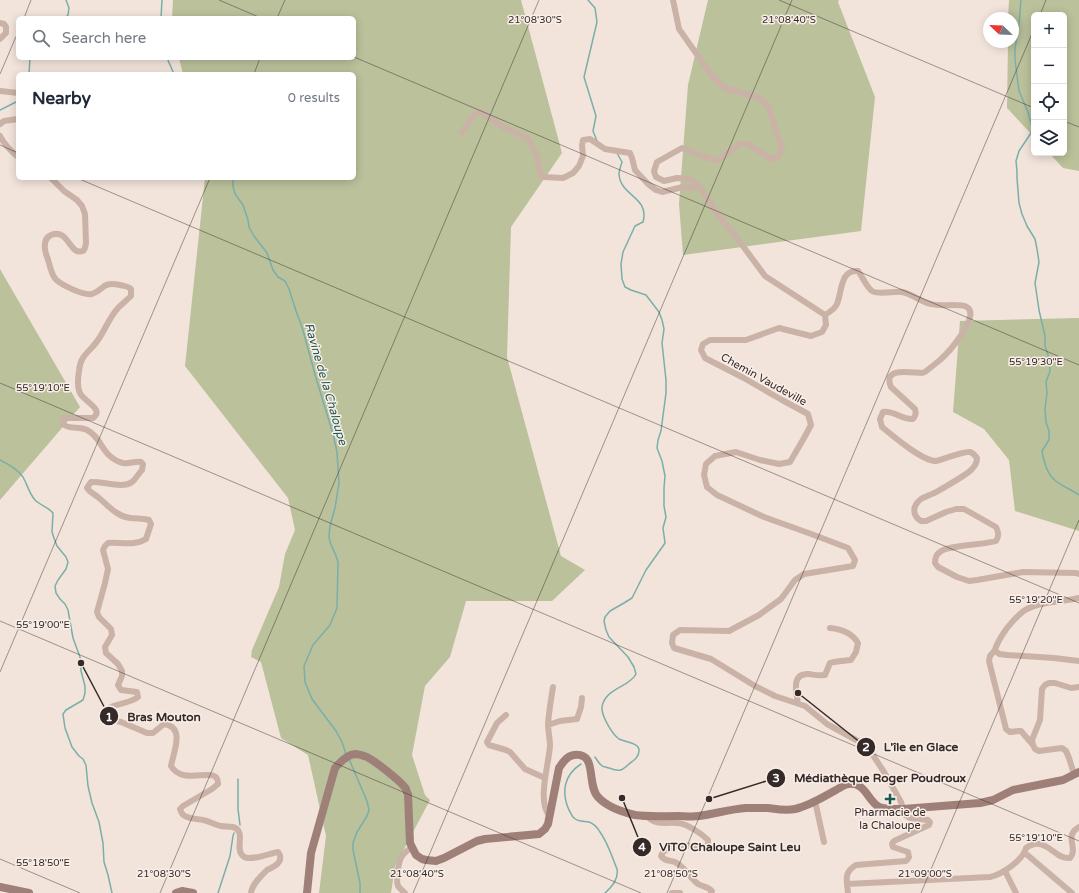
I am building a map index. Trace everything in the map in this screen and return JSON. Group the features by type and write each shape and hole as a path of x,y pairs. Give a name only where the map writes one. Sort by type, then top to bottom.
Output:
{"main road":[{"path":"308,893 312,848 335,768 342,760 353,754 367,757 406,789 408,794 410,843 416,855 430,861 444,858 477,841 495,837 539,834 548,824 559,768 568,757 576,755 584,756 589,761 592,787 598,798 606,804 627,813 649,816 696,816 755,808 794,809 805,806 840,787 849,784 859,786 863,789 878,807 903,809 980,804 993,800 1013,790 1023,787 1048,784 1063,780 1077,773"},
{"path":"0,887 29,893"},
{"path":"176,893 182,891 193,893"}],"street":[{"path":"673,0 680,29 710,73 724,88 760,98 769,108 782,148 778,157 772,159 748,144 739,144 719,160 711,159 682,148 657,162 654,171 656,177 664,181 677,178 690,179 701,188 715,211 738,238 765,276 825,315 834,309 837,304 844,277 851,271 855,270 858,271 871,291 901,292 936,306 961,305 970,309 970,319 966,328 941,359 925,372 898,372 893,374 890,378 891,387 915,409 916,414 913,419 908,419 888,411 883,412 880,419 882,428 918,454 932,461 971,452 975,454 977,458 971,470 921,499 914,508 916,518 921,521 956,509 964,509 996,527 999,532 996,541 954,547 944,549 940,552 935,560 935,563 938,567 957,577 969,581 1023,572 1079,574"},
{"path":"0,23 4,24 6,27 6,33 0,39"},
{"path":"0,91 16,93"},
{"path":"462,132 477,112 481,112 503,127 521,134 528,139 538,158 539,168 544,177 563,178 573,173 579,166 583,156 583,140 590,139 605,149 630,153 635,170 656,190 662,192 683,187 701,188"},
{"path":"0,124 4,121 16,119"},
{"path":"0,136 16,155"},
{"path":"53,180 82,206 85,214 86,243 83,251 80,252 75,251 63,236 52,235 47,238 44,242 44,248 54,277 59,282 82,293 95,293 106,284 112,283 128,286 131,289 131,296 118,308 97,341 80,361 78,371 79,392 83,399 95,408 97,412 96,416 93,418 64,418 63,420 63,424 66,426 86,429 93,434 105,452 112,458 129,464 141,462 143,464 142,470 130,484 123,485 91,482 87,488 120,516 144,518 149,520 151,524 146,539 143,541 132,544 108,543 103,550 108,569 97,612 98,617 111,629 112,636 105,647 106,653 118,664 122,671 122,676 118,685 120,690 137,692 138,698 134,701 117,704 106,710 104,716 107,719 121,722 147,733 153,733 164,724 169,725 177,734 177,742 171,766 173,771 189,777 211,774 216,776 218,779 218,784 180,809 186,817 206,820 220,826 234,827 240,834 240,851 242,856 252,858 278,852 280,854 278,863 266,872 253,886 251,893"},
{"name":"Chemin Vaudeville","path":"825,315 826,325 822,332 812,336 779,328 746,340 710,340 703,344 701,350 705,358 808,414 811,425 790,462 778,464 736,452 716,456 706,464 704,475 707,487 717,495 764,517 814,534 848,548 856,560 853,566 804,574 795,580 781,599 759,615 729,631 680,630 673,635 672,643 674,648 711,659 755,686 775,696 805,706 827,724 867,746 884,772 901,802 903,809"},
{"path":"1077,773 1066,751 1062,748 1039,751 1035,749 1021,731 1010,732 1006,729 989,660 1002,635 1019,614 1026,609 1079,598"},
{"path":"798,704 795,684 798,677 803,674 819,676 825,675 830,663 838,660 852,660 856,652 858,643 852,635 844,631 830,628"},
{"path":"995,650 999,654 1079,661"},
{"path":"1033,745 1032,740 1040,720 1042,689 1045,685 1055,683 1071,688 1079,687"},
{"path":"549,816 546,812 545,804 545,778 550,746 548,725 552,687"},
{"path":"548,725 560,721 576,719 581,707 582,698"},
{"path":"506,715 497,723 486,742 489,745 510,752 525,769 545,778"},
{"path":"815,801 824,842"},
{"path":"848,893 848,871 856,865 902,862 908,859 908,852 893,847 892,843 929,825 930,822 928,820 907,817 903,809"},
{"path":"649,816 654,822 683,824 688,826 708,840 708,844 705,847 679,845 666,850 663,852 662,856 663,859 678,864 698,884 710,888 712,891 711,893"},
{"path":"847,884 990,877 1006,871 1025,853 1026,848 1030,845 1036,844 1041,844 1048,847 1063,858 1070,858 1073,851 1072,833 1079,827"},
{"path":"405,893 398,886 397,881 399,863 401,857 412,847"},
{"path":"1025,853 1072,893"},
{"path":"1006,871 1016,893"},
{"path":"672,893 680,893"}],"green space":[{"path":"173,0 521,0 562,153 511,227 507,357 561,556 585,570 552,601 466,601 450,657 425,686 412,755 425,795 430,800 395,866 391,893 319,893 326,836 308,755 281,738 261,662 251,657 252,650 279,587 285,554 295,530 288,498 185,366 205,180 356,180 356,72 182,72 180,60 356,60 356,16 172,16"},
{"path":"708,0 839,0 838,2 875,97 861,231 683,255 679,204 688,85"},
{"path":"1009,0 1079,0 1079,171 1063,168 1052,156 1067,156 1067,12 1031,12 1031,134 1007,108 1008,48 1019,48 1019,12 1008,12"},
{"path":"0,269 80,407 0,500"},
{"path":"1079,318 1079,531 1015,511 1009,460 984,429 953,412 960,321"}],"waterway":[{"path":"66,0 69,8 67,16"},
{"name":"Ravine de la Chaloupe","path":"161,16 162,0"},
{"path":"588,0 595,8 597,22 584,77 596,116 593,131 597,141"},
{"path":"1021,0 1015,60 1019,91 1028,112 1032,127 1031,133 1019,151 1016,161 1019,203 1027,226 1035,239 1037,249 1039,262 1035,283 1045,336 1045,346 1049,358 1050,371 1046,382 1047,393 1045,409 1049,440 1042,451 1045,464 1051,476 1057,482 1079,495"},
{"path":"29,72 30,60"},
{"name":"Ravine de la Chaloupe","path":"168,60 173,72"},
{"path":"0,110 16,102"},
{"path":"595,757 603,766 618,770 623,769 633,761 639,753 639,748 637,746 617,737 603,715 602,707 608,696 629,682 636,674 628,657 609,637 604,621 605,617 610,611 632,598 646,570 665,543 663,528 666,517 664,506 665,476 662,461 657,448 661,431 666,393 662,343 664,329 659,312 646,295 625,287 622,279 621,264 623,252 635,226 643,222 644,214 639,202 624,187 621,181 619,172 622,162 617,153"},
{"name":"Ravine de la Chaloupe","path":"233,180 235,194 243,205 249,227 267,253 273,270 278,277 285,281 289,289 302,327 337,452 339,483 329,536 338,562 337,608 330,625 313,645 304,666 305,682 312,699 336,731 346,754"},
{"path":"0,460 13,467 21,474 35,500 53,513 52,532 57,546 68,562 66,569 55,586 56,593 68,610 73,638 80,657 85,693 83,700 66,710 63,714 65,728 72,747 83,759 86,765 88,786 99,822 103,843 104,862 112,893"},
{"name":"Ravine de la Chaloupe","path":"349,759 367,801 369,810 353,843 353,850 360,883 360,893"},
{"path":"581,764 575,768 568,779 565,797 573,817 577,820 592,823 603,836 610,850 617,869 617,876 610,888 605,893"},
{"path":"238,779 238,809 240,825"},
{"path":"218,893 230,856 234,833"}],"place":[{"name":"Bras Mouton","path":"81,663"},
{"name":"L'île en Glace","path":"798,693"},
{"name":"ViTO Chaloupe Saint Leu","path":"622,798"},
{"name":"Médiathèque Roger Poudroux","path":"709,799"},
{"name":"Pharmacie de la Chaloupe","path":"890,799"}]}
